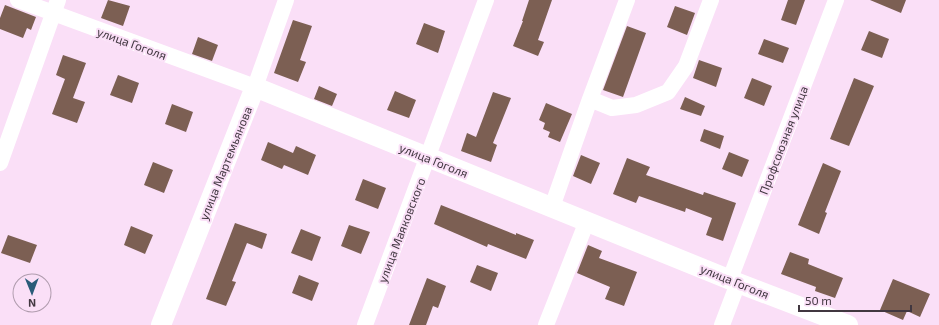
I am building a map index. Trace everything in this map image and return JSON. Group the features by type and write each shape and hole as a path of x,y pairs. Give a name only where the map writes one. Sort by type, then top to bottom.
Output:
{"main road":[{"name":"улица Гоголя","path":"255,88 734,281 848,325"},
{"name":"улица Мартемьянова","path":"161,325 255,88"}],"street":[{"name":"улица Гоголя","path":"18,0 56,7 255,88"},
{"name":"улица Мартемьянова","path":"255,88 286,0"},
{"name":"улица Маяковского","path":"365,325 486,0"},
{"path":"552,208 590,99 627,0"},
{"path":"590,99 612,108 636,105 668,92 686,66 710,0"},
{"name":"Профсоюзная улица","path":"722,325 734,281 836,0"},
{"path":"0,164 56,7"},
{"path":"546,325 586,221"}],"building":[{"path":"108,0 130,6 123,26 101,18"},
{"path":"529,0 552,0 538,40 544,42 538,56 513,46 523,21"},
{"path":"788,0 805,0 796,25 781,20"},
{"path":"870,0 906,0 901,13"},
{"path":"5,5 36,17 31,30 27,28 23,38 0,29 0,18"},
{"path":"675,6 695,13 687,35 667,27"},
{"path":"293,20 312,26 300,60 306,62 298,82 274,73"},
{"path":"424,23 445,31 438,53 416,44"},
{"path":"627,26 646,33 623,97 603,90"},
{"path":"869,31 889,39 882,58 861,50"},
{"path":"198,37 218,45 212,61 192,54"},
{"path":"764,39 789,48 783,63 758,54"},
{"path":"63,55 86,63 73,98 85,102 77,123 52,114 65,79 56,75"},
{"path":"699,60 722,68 716,87 693,78"},
{"path":"118,75 139,83 132,103 110,95"},
{"path":"752,78 772,86 764,106 744,98"},
{"path":"854,78 874,86 849,146 830,139"},
{"path":"319,86 337,94 332,106 314,99"},
{"path":"395,91 416,100 409,118 387,110"},
{"path":"493,92 511,98 493,143 497,145 491,162 461,151 467,133 476,137"},
{"path":"685,97 705,106 701,116 680,109"},
{"path":"546,103 572,114 560,142 548,137 550,132 543,129 545,123 539,120"},
{"path":"172,104 193,112 186,132 165,124"},
{"path":"704,129 724,136 720,149 700,141"},
{"path":"268,142 293,153 296,146 316,155 308,175 284,165 282,169 261,160"},
{"path":"729,152 749,160 742,177 722,169"},
{"path":"581,155 600,163 591,184 573,176"},
{"path":"627,158 650,167 646,175 703,195 704,192 736,203 723,241 706,235 712,218 686,208 685,212 639,196 636,203 613,194"},
{"path":"153,162 173,170 164,193 144,185"},
{"path":"823,163 841,171 825,212 827,213 819,234 798,225"},
{"path":"363,179 386,188 378,209 355,200"},
{"path":"441,205 516,235 516,233 534,240 526,259 488,244 487,247 434,224"},
{"path":"235,223 267,234 262,249 247,243 232,281 236,282 226,306 206,299"},
{"path":"349,225 370,232 361,254 341,246"},
{"path":"131,226 153,235 145,254 124,245"},
{"path":"301,229 321,237 312,261 291,253"},
{"path":"8,235 37,245 30,263 1,253"},
{"path":"588,245 602,251 599,258 637,272 624,306 605,299 610,287 577,273"},
{"path":"790,252 809,259 808,264 843,278 835,298 815,291 816,287 781,274"},
{"path":"477,265 498,273 491,291 470,282"},
{"path":"299,275 319,283 312,301 292,293"},
{"path":"427,278 446,286 438,308 433,306 426,325 409,325"},
{"path":"893,279 930,294 920,317 907,311 903,320 880,310"}]}
